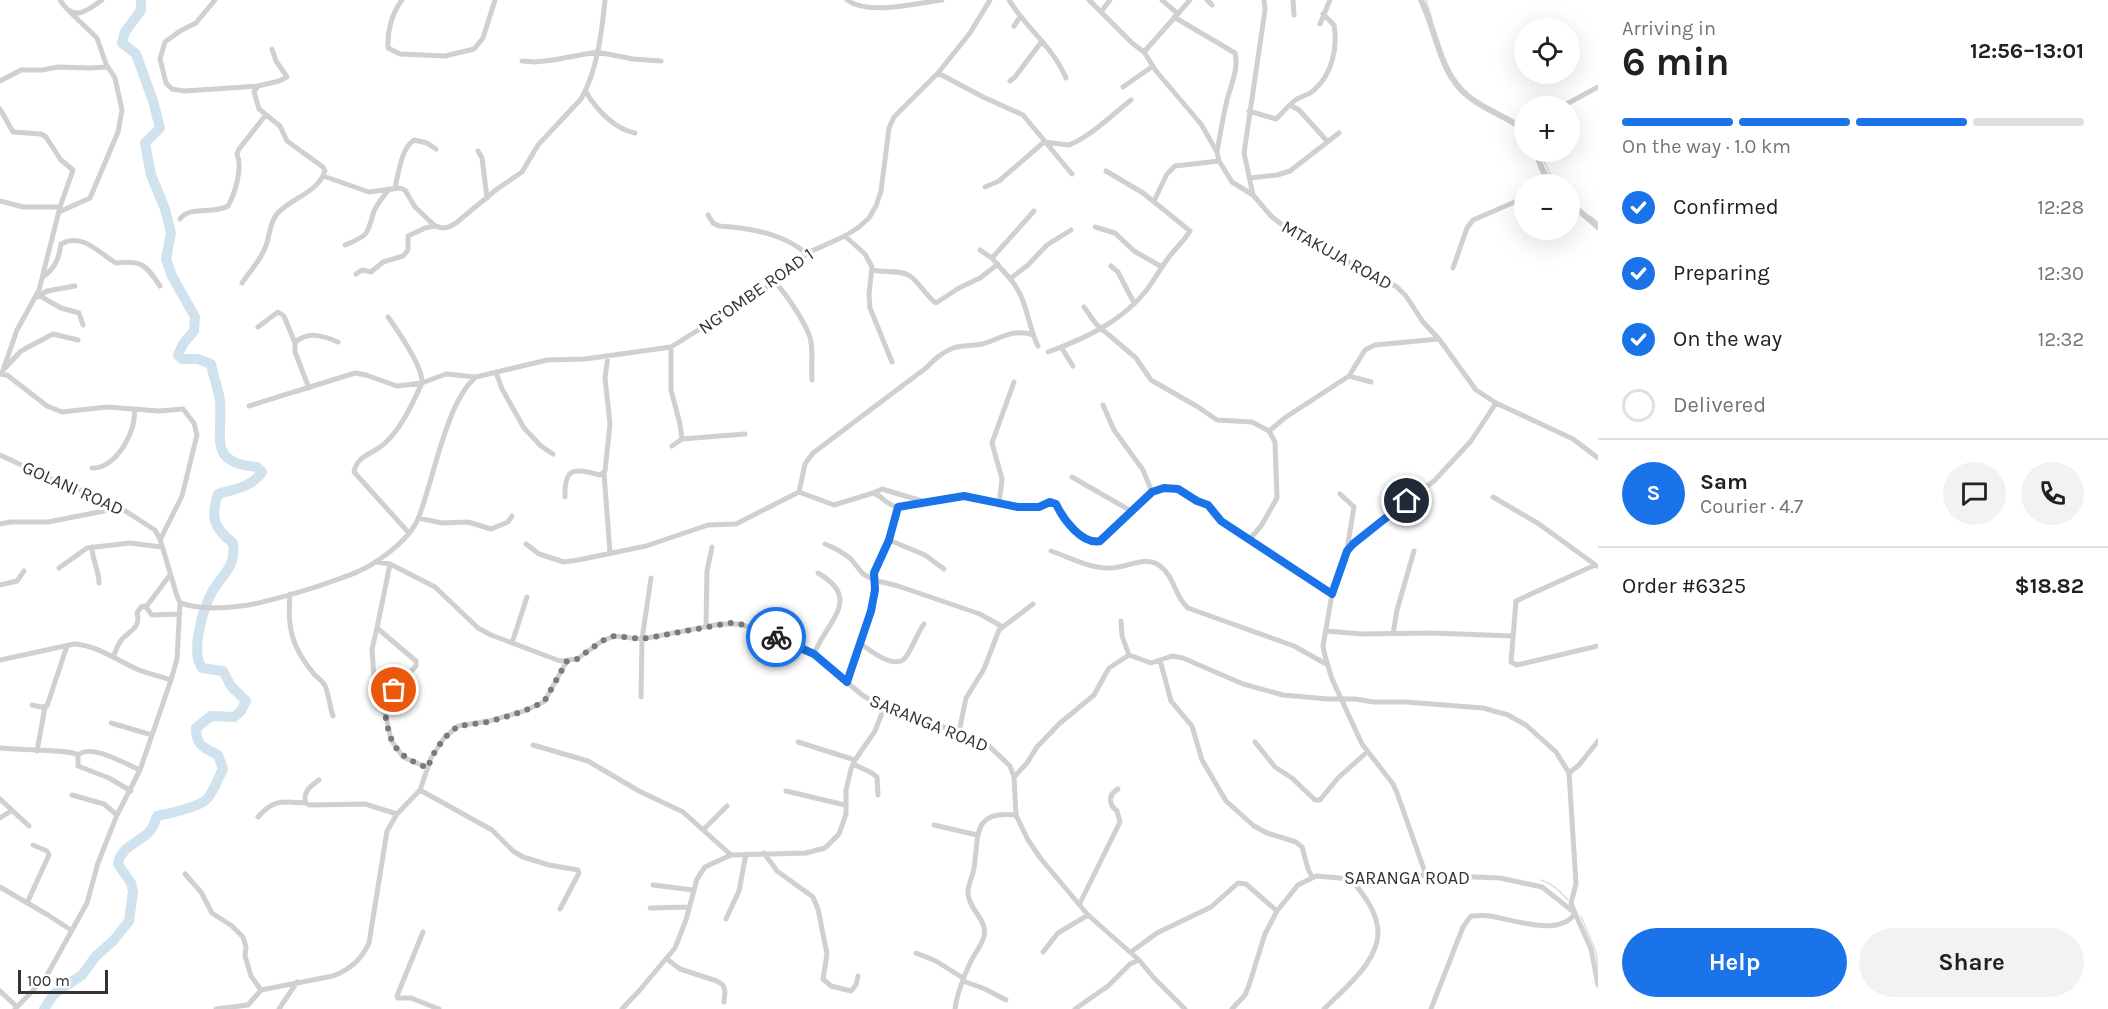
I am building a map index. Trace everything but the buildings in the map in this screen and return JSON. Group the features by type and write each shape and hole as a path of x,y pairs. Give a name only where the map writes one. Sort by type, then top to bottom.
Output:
{"street":[{"path":"0,201 23,207 59,210 90,198 118,132 122,110 115,78 108,67 97,38 65,9 60,0"},
{"path":"70,12 83,13 102,0"},
{"path":"215,0 196,23 165,42 160,59 166,83 172,89 184,91 258,86 287,77 276,61 272,49"},
{"path":"402,0 391,23 387,37 388,48 400,54 445,56 474,49 480,44 495,0"},
{"path":"356,274 362,270 371,272 383,262 402,256 408,250 408,236 425,228 449,227 522,172 538,145 576,106 586,92 597,52 605,0"},
{"path":"847,0 858,7 877,8 942,0"},
{"name":"NG’OMBE ROAD 1","path":"249,406 355,373 396,386 423,383 446,374 476,377 547,360 608,356 671,347 775,282 807,254 845,236 869,218 881,191 889,128 894,117 938,73 970,33 990,0"},
{"path":"1009,0 1020,17 1060,63 1066,78"},
{"path":"1089,0 1131,43 1144,52 1201,124 1217,152 1219,160 1212,163 1175,166 1167,174 1154,201"},
{"path":"1101,12 1110,0"},
{"path":"1162,0 1176,15 1236,52 1234,78 1217,152"},
{"path":"1144,52 1190,0"},
{"path":"1253,195 1244,153 1249,111 1256,84 1264,21 1264,0"},
{"path":"1293,0 1294,15"},
{"path":"1320,24 1330,0"},
{"path":"1422,0 1453,82 1469,98 1514,122"},
{"path":"1249,111 1274,119 1290,105 1314,90 1335,54 1334,25 1323,14"},
{"path":"1014,26 1020,17"},
{"path":"1010,81 1042,40"},
{"path":"522,61 542,61 597,52 633,59 661,61"},
{"path":"0,81 21,70 42,70 58,66 108,67"},
{"path":"1123,87 1153,66"},
{"path":"938,73 974,93 1023,115 1072,174"},
{"path":"242,283 262,256 272,221 277,213 304,196 323,177 325,171 323,167 291,145 280,126 259,109 254,92 258,86"},
{"path":"1580,97 1598,87"},
{"path":"586,92 595,107 628,132 635,133"},
{"path":"985,187 999,181 1044,142 1072,144 1131,100"},
{"path":"1290,105 1303,113 1327,141"},
{"path":"0,108 13,132 41,134 46,137 61,160 73,170 59,210 37,298 17,330 2,372"},
{"path":"180,219 184,214 194,211 218,211 228,206 234,195 240,168 237,154 239,149 266,116"},
{"path":"1250,178 1290,171 1339,133"},
{"path":"345,245 360,240 371,226 373,214 392,188 410,143 414,140 420,141 436,149"},
{"path":"478,151 482,158 487,198"},
{"name":"MTAKUJA ROAD","path":"1219,160 1232,182 1253,195 1272,217 1294,234 1397,287 1476,390 1496,403 1573,439 1598,458"},
{"path":"1048,352 1101,329 1134,303 1145,292 1190,231 1180,221 1164,212 1154,201 1106,171"},
{"path":"323,177 369,192 392,188 405,190 415,207 435,226"},
{"path":"1453,268 1467,228 1473,220 1514,202"},
{"path":"993,259 1034,211"},
{"path":"1580,211 1598,227"},
{"path":"708,215 713,224 779,237 799,247 807,254"},
{"path":"1095,227 1115,234 1134,251 1162,267"},
{"path":"1011,278 1029,265 1047,245 1071,230"},
{"path":"845,236 865,254 873,270 869,284 870,308 892,362"},
{"path":"43,277 57,262 61,244 74,240 93,245 116,263 130,261 142,264 160,286"},
{"path":"980,250 993,259 1011,278 1024,303 1038,346"},
{"path":"873,270 910,276 936,303 959,288 980,279 998,264"},
{"path":"1111,266 1118,272 1134,303"},
{"path":"775,282 786,294 810,336 812,380"},
{"path":"37,298 47,291 75,286"},
{"path":"37,298 79,313 83,325"},
{"path":"1084,307 1101,329 1136,358 1151,380 1217,420 1252,422 1269,431 1275,442 1277,498 1261,526 1249,540"},
{"path":"258,327 278,312 284,316 295,343 298,362 309,388"},
{"path":"388,317 419,367 423,383 397,429 384,445 362,457 354,472 409,533"},
{"path":"2,372 21,351 53,334 78,340"},
{"path":"799,492 805,464 813,453 937,358 953,348 983,344 1007,334 1033,335"},
{"path":"295,343 299,338 318,335 338,342"},
{"path":"1269,431 1349,376 1365,350 1375,345 1439,339"},
{"path":"671,347 670,390 682,439"},
{"path":"1061,347 1073,366"},
{"path":"608,356 605,378 610,424 607,465 604,473 610,553"},
{"path":"0,991 16,1008 46,977 92,890 98,863 117,815 140,770 177,659 180,603 161,543 182,496 197,435 194,423 183,409 159,411 107,407 62,412 54,410 2,372"},
{"path":"496,372 502,389 524,428 553,454"},
{"path":"1349,376 1371,382"},
{"path":"180,603 220,607 256,603 351,575 377,562 409,533 418,518 452,415 463,392 476,377"},
{"path":"999,504 1001,469 992,449 992,443 1014,382"},
{"path":"1347,551 1435,480 1471,441 1496,403"},
{"path":"1103,405 1114,430 1143,470 1152,492"},
{"path":"92,468 100,467 126,444 136,417 134,409"},
{"path":"672,446 682,439 745,434"},
{"name":"GOLANI ROAD","path":"0,455 56,481 108,500 155,530 161,543"},
{"path":"565,497 565,484 571,473 582,469 599,475 604,473"},
{"path":"1072,477 1131,511"},
{"path":"873,493 879,495 889,505 898,507 923,501 964,496 1018,507 1039,507 1050,502 1056,504 1060,513 1086,540 1095,542 1100,541 1152,492 1170,487 1208,505 1221,521 1332,594"},
{"path":"526,544 539,554 564,562 646,546 708,525 736,524 799,492 834,505 882,489 923,501"},
{"path":"1340,494 1354,507 1347,551 1332,594 1323,646 1326,664 1367,752 1393,784 1425,875"},
{"path":"1493,498 1539,524 1597,566"},
{"path":"847,682 871,611 875,590 874,573 889,540 898,507"},
{"path":"0,524 22,521 48,522 119,508"},
{"path":"418,518 442,523 468,522 490,529 508,522 512,516"},
{"path":"889,540 925,555 944,569"},
{"path":"59,568 87,548 130,543 161,543"},
{"path":"825,544 849,558 863,574 873,580 898,586 980,614 1001,626"},
{"path":"92,547 99,583"},
{"path":"706,626 707,571 712,547"},
{"path":"1051,551 1106,568 1145,561 1156,563 1171,576 1178,597 1188,608 1294,646 1326,664"},
{"path":"1393,634 1395,616 1414,551"},
{"path":"216,1009 248,1005 261,990 333,976 352,966 364,953 369,943 384,842 397,814 420,790 431,758 444,738 458,726 489,722 544,702 567,661 550,658 478,628 435,587 390,564 377,562"},
{"path":"390,564 372,649 374,678 383,702 388,731 395,748 407,759 428,768"},
{"path":"1597,566 1516,601 1511,662 1516,665 1598,646"},
{"path":"0,585 17,581 24,571"},
{"path":"814,654 818,642 841,604 840,592 818,573"},
{"path":"113,657 122,639 137,626 139,609 146,607 170,575"},
{"path":"641,697 642,639 651,578"},
{"path":"290,594 289,619 293,640 299,654 326,686 333,716"},
{"path":"512,643 527,597"},
{"path":"959,732 966,698 984,669 1001,626 1033,604"},
{"path":"146,607 152,615 180,614"},
{"path":"1121,621 1122,636 1129,655 1147,662 1172,656 1183,658 1243,684 1283,695 1468,706 1497,711 1526,725 1556,752 1569,773 1576,884 1571,903 1575,913 1567,921 1544,927 1529,926 1489,916 1471,916 1463,927 1431,1009"},
{"name":"SARANGA ROAD","path":"567,661 577,659 602,641 614,636 642,639 706,626 740,624 814,654 862,695 884,708 959,732 987,744 1010,766 1014,777"},
{"path":"860,644 882,658 899,661 904,659 924,624"},
{"path":"377,628 416,661 416,666 383,702"},
{"path":"1326,631 1362,634 1432,633 1512,636"},
{"path":"0,660 81,644 91,646 141,670 171,680"},
{"path":"37,751 45,707 49,702 67,646"},
{"path":"1129,655 1109,668 1094,695 1059,724 1037,747 1014,777 1016,815 1034,849 1088,915 1131,952 1185,1009"},
{"path":"1160,660 1172,701 1192,726 1202,760 1226,801 1254,826 1267,833 1296,842 1302,847 1312,877 1298,885 1277,911 1265,934 1245,995 1232,1009"},
{"path":"32,705 45,707"},
{"path":"622,1009 667,959 681,935 693,890 701,871 711,863 731,855 806,853 825,848 839,834 844,824 846,790 854,762 875,731 884,708"},
{"path":"111,723 152,735"},
{"path":"798,741 854,762 872,773 877,777 879,783 878,795"},
{"path":"1569,773 1579,765 1598,741"},
{"path":"1255,742 1275,767 1292,778 1315,800 1320,800 1338,778 1367,752"},
{"path":"533,745 588,761 639,791 683,812 731,855"},
{"path":"0,747 37,751 72,751 78,755"},
{"path":"78,755 85,750 101,753 140,770"},
{"path":"78,755 78,766 109,778 131,791"},
{"path":"306,803 306,793 319,780"},
{"path":"1080,903 1120,822 1117,811 1109,801 1113,792 1118,789"},
{"path":"420,790 492,830 523,857 549,865 578,870 579,873 560,909"},
{"path":"786,791 845,805"},
{"path":"72,795 104,804 117,815"},
{"path":"0,799 29,826"},
{"path":"258,817 267,807 283,801 309,805 365,804 397,814"},
{"path":"704,829 727,806"},
{"path":"0,818 11,811"},
{"path":"955,1009 963,979 981,944 984,933 982,922 972,907 968,893 974,868 977,835 982,822 990,816 1000,813 1016,815"},
{"path":"934,825 977,835"},
{"path":"27,903 50,855 47,851 33,845"},
{"path":"765,853 777,871 813,897 818,909 827,954 823,979 831,986 851,991 856,985 858,976"},
{"path":"726,919 739,891 746,854"},
{"path":"185,874 201,892 212,913 232,926 243,937 246,947 245,956 251,976 261,990"},
{"name":"SARANGA ROAD","path":"1312,877 1351,879 1425,875 1500,878 1533,884 1550,891 1575,913 1591,949 1598,986"},
{"path":"1324,1009 1363,971 1376,943 1377,922 1365,898 1351,879"},
{"path":"1131,952 1157,933 1211,907 1238,883 1246,884 1277,911"},
{"path":"653,885 693,890"},
{"path":"0,887 71,930"},
{"path":"650,908 689,907"},
{"path":"1043,952 1058,933 1088,915"},
{"path":"423,932 397,996 398,998 411,998 439,1009"},
{"path":"915,953 936,961 963,979 1006,1000"},
{"path":"667,959 680,969 723,985 724,1002"},
{"path":"1075,1009 1108,986 1130,964 1139,960"},
{"path":"279,1009 297,982"}],"waterway":[{"path":"44,1009 54,994 82,975 96,956 113,941 129,921 133,892 131,883 118,864 122,854 150,831 157,816 197,805 207,799 212,792 223,769 218,755 204,748 197,739 196,728 211,716 234,717 241,711 246,701 231,686 223,671 202,668 197,652 199,630 208,599 233,559 233,543 215,522 214,510 218,494 248,484 262,472 257,467 231,460 224,454 220,438 219,397 211,364 198,359 182,359 178,355 183,344 194,331 195,317 172,276 166,259 171,233 165,209 151,175 145,143 160,128 153,101 136,54 122,43 125,32 141,10 141,0"},
{"path":"1426,0 1432,19"},
{"path":"1544,162 1551,174"},
{"path":"1590,216 1598,222"},
{"path":"1541,880 1556,888 1568,900"},
{"path":"1581,916 1596,952 1598,969"}],"way so far":[{"path":"394,690 383,702 391,740 400,754 428,768 431,758 444,738 458,726 489,722 544,702 567,661 577,659 602,641 614,636 642,639 730,623 740,624 776,637"}],"route":[{"path":"776,637 814,654 847,682 871,611 875,590 874,573 889,540 898,507 923,501 964,496 1018,507 1039,507 1050,502 1056,504 1060,513 1086,540 1095,542 1100,541 1152,492 1170,487 1208,505 1221,521 1332,594 1347,551 1407,501"}]}
